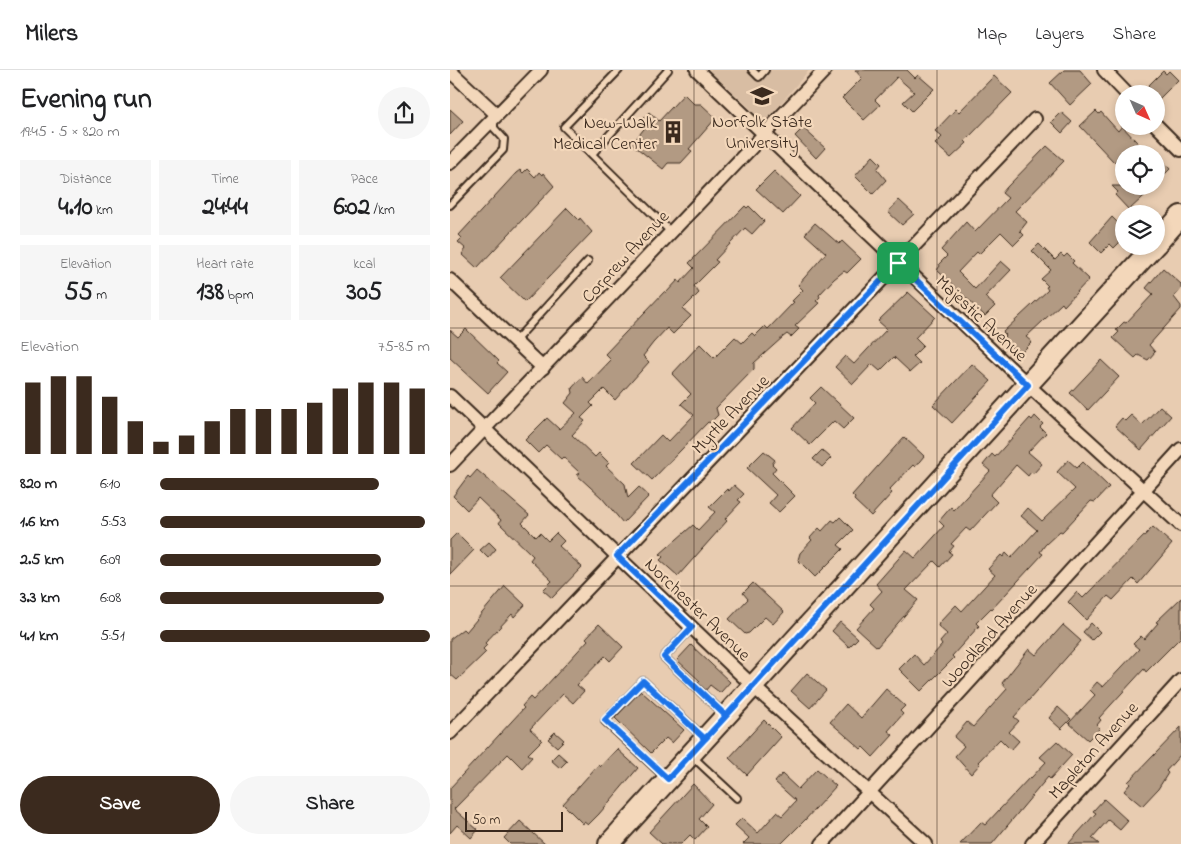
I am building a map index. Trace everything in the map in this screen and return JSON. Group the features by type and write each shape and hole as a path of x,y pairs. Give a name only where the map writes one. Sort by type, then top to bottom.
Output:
{"main road":[{"path":"1165,234 1181,216"},
{"path":"609,844 1146,255"}],"street":[{"path":"450,163 541,70"},
{"name":"Majestic Avenue","path":"697,70 898,263 1181,525"},
{"name":"Corprew Avenue","path":"450,465 825,70"},
{"path":"1104,70 1118,85"},
{"path":"450,71 494,112 495,116"},
{"name":"Myrtle Avenue","path":"450,733 1035,119"},
{"path":"1165,134 1181,150"},
{"path":"450,280 543,368"},
{"name":"Norchester Avenue","path":"450,396 753,686 926,844"},
{"name":"Woodland Avenue","path":"822,844 1181,450"},
{"name":"Mapleton Avenue","path":"1032,844 1181,680"}],"lane":[{"path":"619,70 564,127 671,232"},
{"path":"592,154 668,70"},
{"path":"752,70 759,77 765,70"},
{"path":"450,205 503,150 504,139 494,128 495,116"},
{"path":"515,341 588,261"},
{"path":"692,627 664,657 726,716"},
{"path":"668,779 605,720 643,681 705,739"},
{"path":"690,755 737,798"}],"shaded area":[{"name":"Norfolk State University","path":"709,70 809,70 765,122"}],"building":[{"path":"855,70 907,70 915,78 918,75 934,89 912,111 903,102 914,92 897,77 875,100 880,105 864,120 842,98 862,78"},
{"path":"1064,70 1080,70 1092,84 1070,105 1050,83"},
{"path":"1163,71 1166,74 1169,71 1178,80 1165,93 1165,85 1149,85"},
{"path":"994,76 1012,93 951,158 935,144 942,137 935,131 956,109 959,112"},
{"name":"New-Walk Medical Center","path":"684,94 694,104 701,104 716,118 689,149 692,151 681,163 668,163 663,169 632,144 647,125 641,120 649,112 659,121"},
{"path":"450,109 463,121 450,135"},
{"path":"1096,111 1099,114 1101,112 1115,128 1115,135 1130,135 1140,145 1115,145 1114,162 1080,126"},
{"path":"1061,112 1072,122 1062,133 1051,122"},
{"path":"803,128 825,148 816,158 795,136"},
{"path":"1047,146 1064,161 1015,211 1027,222 1020,231 1024,235 1014,245 1001,232 979,254 977,252 958,272 975,289 1001,261 1011,270 985,297 995,306 985,316 937,270 940,266 939,264 947,256 941,250 966,222 975,232 1008,198 1002,193 1007,187"},
{"path":"873,156 881,164 877,169 886,180 873,194 855,176"},
{"path":"1165,163 1170,169 1165,174"},
{"path":"527,169 535,177 539,172 542,175 543,173 554,186 477,268 462,254 466,249 458,242 462,238 459,235 516,173 520,170 523,173"},
{"path":"774,171 800,196 783,214 756,189"},
{"path":"1115,195 1145,195 1134,205 1124,205"},
{"path":"899,200 914,214 902,225 888,212"},
{"path":"745,206 747,208 749,206 764,221 752,234 745,228 715,260 718,262 694,286 699,293 683,309 691,316 673,334 667,328 653,343 643,356 649,362 615,400 604,389 590,403 593,406 581,418 585,421 572,435 595,457 599,453 609,463 606,466 625,484 628,498 639,487 649,496 623,523 602,498 577,475 580,473 563,457 561,459 546,445 538,453 525,440 547,418 559,429 576,413 565,403 573,393 572,388 582,377 588,384 611,360 605,354 665,291 666,293 678,280 680,283 694,268 689,263"},
{"path":"567,208 579,220 580,218 592,232 525,302 500,278"},
{"path":"1112,217 1115,220 1114,248 1110,244 1101,253 1090,242"},
{"path":"815,223 839,244 842,241 861,259 847,273 844,271 834,279 819,295 820,297 816,301 819,303 795,326 799,329 791,337 787,334 754,363 754,369 716,408 718,415 710,423 708,422 652,480 634,463 661,435 668,442 694,415 681,404 691,394 672,374 700,344 714,358 735,337 742,343 752,333 755,336 765,326 768,329 794,302 792,301 803,290 798,285 826,253 805,234"},
{"path":"1039,244 1055,260 1061,254 1064,257 1067,254 1074,261 1072,263 1089,279 1064,306 1062,303 1026,337 1032,342 1019,355 1003,338 1006,335 1003,332 1048,290 1046,287 1048,286 1041,279 1051,270 1032,251"},
{"path":"1163,268 1181,284 1181,289 1174,297 1181,306 1181,309 1149,345 1155,352 1148,360 1138,355 1135,358 1113,338 1119,332 1116,330 1124,322 1126,323 1153,294 1146,288"},
{"path":"908,292 935,317 915,338 923,346 913,356 920,363 910,372 894,357 880,371 872,364 853,384 835,367 845,356 854,364 887,329 878,321"},
{"path":"466,329 499,361 497,363 507,372 488,393 450,358 450,330 458,337"},
{"path":"1101,360 1119,377 1088,410 1070,393"},
{"path":"972,364 991,381 952,423 933,405"},
{"path":"821,387 854,418 843,429 834,421 810,445 792,428 815,403 810,398"},
{"path":"1160,406 1171,416 1141,450 1115,426 1122,418 1125,421 1131,415 1142,425"},
{"path":"1035,416 1043,424 1040,427 1046,433 1028,452 1042,464 1033,474 1031,472 1028,476 1016,465 990,495 997,502 970,531 966,528 951,544 954,546 949,552 952,554 940,567 934,561 906,590 918,600 877,647 856,628 874,608 870,604 882,591 876,584 906,550 915,558 944,526 939,521 951,507 954,510 990,471 983,465 992,454 995,457 1030,418 1032,420"},
{"path":"904,437 924,456 915,467 913,465 889,490 892,493 871,516 854,500 855,498 852,495"},
{"path":"822,450 831,458 822,467 813,459"},
{"path":"764,451 775,460 772,464 776,468 772,473 795,496 779,512 769,503 776,495 747,468"},
{"path":"1068,460 1077,468 1083,462 1109,487 1095,502 1091,501 1062,532 1060,531 1045,545 1040,552 1043,554 992,609 976,623 979,626 952,656 954,658 921,691 899,669 914,654 924,665 942,645 940,642 947,634 938,626 939,623 956,605 962,611 995,575 988,569 1001,555 1003,557 1006,553 1011,558 1037,530 1021,516 1028,508 1042,521 1075,489 1057,472"},
{"path":"477,470 529,515 522,523 536,537 540,533 548,541 556,533 564,541 559,546 582,567 552,598 543,590 552,581 530,560 533,556 499,523 501,520 478,498 467,510 453,496 468,476 470,478"},
{"path":"734,485 744,494 738,500 741,502 725,519 727,521 678,576 660,560 663,557 660,554 693,525 698,530 715,512 709,507 727,489 729,491"},
{"path":"840,517 853,530 838,545 843,549 815,577 798,560 800,553 812,540 810,538 819,528 822,531 832,520 835,522"},
{"path":"1153,527 1172,544 1138,584 1133,579 1113,600 1108,596 1086,620 1068,602 1077,592 1083,598"},
{"path":"457,533 474,550 450,575 450,540"},
{"path":"489,542 496,549 488,558 480,550"},
{"path":"753,583 784,612 773,624 765,617 749,633 745,634 729,619 748,599 743,593"},
{"path":"505,586 525,605 514,617 512,614 485,643 487,645 483,649 486,652 457,680 450,674 450,639 463,629 466,632"},
{"path":"1181,598 1181,637 1146,672 1144,669 1099,718 1101,720 1097,725 1100,728 1088,740 1069,723 1095,695 1090,690 1097,682 1103,687 1139,649 1133,644 1141,636 1144,639 1158,623 1156,622"},
{"path":"840,622 858,638 849,647 832,631"},
{"path":"1091,623 1100,632 1092,640 1083,632"},
{"path":"599,624 623,647 610,661 605,656 577,685 584,691 573,703 563,694 530,729 542,740 528,754 532,757 522,768 508,754 454,809 478,830 471,838 457,825 450,833 450,788 524,708 522,706 530,697 533,700 588,640 586,638"},
{"path":"1063,625 1081,641 1014,717 1019,721 1009,732 1019,741 1011,750 1000,739 978,762 980,764 971,774 955,756 964,746 954,737 967,722 973,727 1007,689 1002,683 1029,649 1036,655"},
{"path":"691,645 730,682 721,692 710,685 706,690 698,683 700,681 677,660"},
{"path":"807,673 826,690 810,708 791,691"},
{"path":"886,689 905,706 900,711 903,714 888,731 893,735 873,757 830,722 846,704 861,718"},
{"path":"641,691 684,730 672,743 666,738 651,753 615,718"},
{"path":"1058,707 1071,719 1061,729 1049,718"},
{"path":"764,720 781,737 747,775 729,758"},
{"path":"1181,727 1181,754 1166,771 1168,773 1158,789 1142,806 1124,791 1130,784 1128,782"},
{"path":"555,732 564,740 557,747 548,739"},
{"path":"1057,741 1072,755 1050,779 1048,777 992,844 960,844 981,822 985,825 1031,778 1046,762 1040,757"},
{"path":"617,749 638,768 599,814 588,825 584,822 583,824 563,804 598,765 600,767"},
{"path":"558,753 567,761 560,768 551,760"},
{"path":"817,769 836,786 805,820 781,844 743,844 749,838 735,825 742,818 758,833 777,812 782,816 796,801 775,782 782,774 798,789"},
{"path":"693,784 712,804 699,819 707,827 695,840 690,835 681,844 662,844 649,832"},
{"path":"1104,799 1128,821 1120,830 1108,820 1092,838 1099,844 1068,844 1096,813 1093,811"},
{"path":"520,821 545,844 510,844 504,838"}],"place":[{"name":"Norfolk State University","path":"762,96"},
{"name":"New-Walk Medical Center","path":"673,132"}],"route":[{"path":"898,263 617,556 692,627 664,657 726,716 668,779 605,720 643,681 705,739 726,716 840,590 1028,385 898,263"}]}
